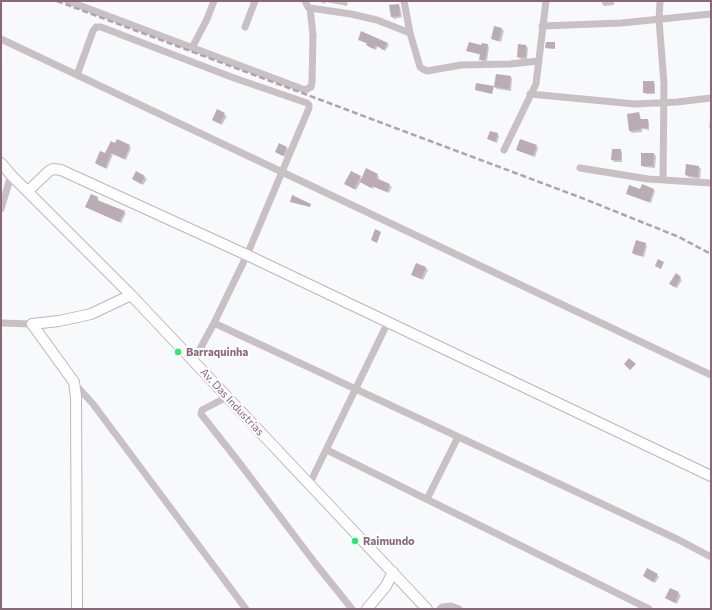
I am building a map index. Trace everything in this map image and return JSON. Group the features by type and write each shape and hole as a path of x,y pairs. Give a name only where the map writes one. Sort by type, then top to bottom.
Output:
{"street":[{"path":"68,1 305,90 310,87 312,82 313,35 310,8 305,1"},
{"path":"192,48 207,19 214,1"},
{"path":"245,27 255,1"},
{"path":"404,1 410,33 420,67 427,71 461,66 539,61"},
{"path":"504,150 538,78 542,26 546,1"},
{"path":"660,1 659,20 664,84 663,180"},
{"path":"310,8 333,10 378,20 410,33"},
{"path":"542,26 659,20 711,14"},
{"path":"77,75 93,31 96,27 101,27 234,78 307,103 309,108 247,255 193,362"},
{"path":"1,39 711,375"},
{"path":"530,94 635,104 711,98"},
{"path":"1,209 5,168"},
{"name":"Av. Das Industrias","path":"5,168 131,295 427,609"},
{"path":"580,168 648,179 690,183 711,183"},
{"path":"28,192 49,171 53,169 61,170 247,255 711,476"},
{"path":"1,323 32,324 59,321 91,314 131,295"},
{"path":"309,485 388,322"},
{"path":"214,323 679,540 711,558"},
{"path":"32,324 74,382 93,404 246,609"},
{"path":"74,382 76,397 77,609"},
{"path":"226,397 202,410 202,414 352,609"},
{"path":"427,499 458,437"},
{"path":"327,450 649,609"},
{"path":"367,609 386,586 393,572"},
{"path":"440,609 442,607 451,606 459,609"}],"building":[{"path":"399,4 400,16 391,17 389,5"},
{"path":"494,26 502,28 499,41 491,39"},
{"path":"361,31 388,43 383,50 376,45 374,49 366,45 367,43 358,40"},
{"path":"469,42 481,45 482,43 488,44 485,60 479,60 480,54 466,51"},
{"path":"546,42 555,42 555,49 545,48"},
{"path":"518,44 526,45 526,57 517,57"},
{"path":"496,74 511,76 509,89 494,87"},
{"path":"643,81 654,81 654,93 643,93"},
{"path":"476,83 494,86 492,94 475,90"},
{"path":"217,109 225,113 220,124 212,120"},
{"path":"639,112 640,119 648,119 648,128 640,128 641,130 629,131 627,114"},
{"path":"490,131 498,133 495,142 487,139"},
{"path":"117,139 130,145 124,159 111,153 105,168 95,163 100,151 105,153 111,141 115,143"},
{"path":"520,139 537,145 533,156 516,150"},
{"path":"279,143 287,147 283,156 275,152"},
{"path":"612,149 621,149 621,160 611,160"},
{"path":"641,153 654,153 653,166 641,166"},
{"path":"686,164 699,166 698,177 685,175"},
{"path":"366,168 378,174 376,178 390,184 387,192 372,186 371,188 360,182"},
{"path":"136,171 145,176 141,184 132,179"},
{"path":"351,171 361,176 354,189 344,184"},
{"path":"642,184 654,189 649,202 626,194 629,185 640,189"},
{"path":"91,194 98,197 97,200 125,211 119,222 85,207"},
{"path":"292,195 311,204 310,207 290,202"},
{"path":"375,229 381,232 377,243 371,240"},
{"path":"636,240 646,243 642,256 632,253"},
{"path":"658,259 664,262 661,269 655,266"},
{"path":"416,263 426,267 421,279 411,275"},
{"path":"676,273 681,277 675,287 669,284"},
{"path":"629,358 636,364 630,370 624,364"},
{"path":"647,568 658,574 653,582 643,576"},
{"path":"670,588 679,592 675,603 665,598"}],"railway":[{"path":"57,1 582,198 679,237 711,254"}],"place":[{"name":"Barraquinha","path":"178,352"},
{"name":"Raimundo","path":"355,541"}]}
